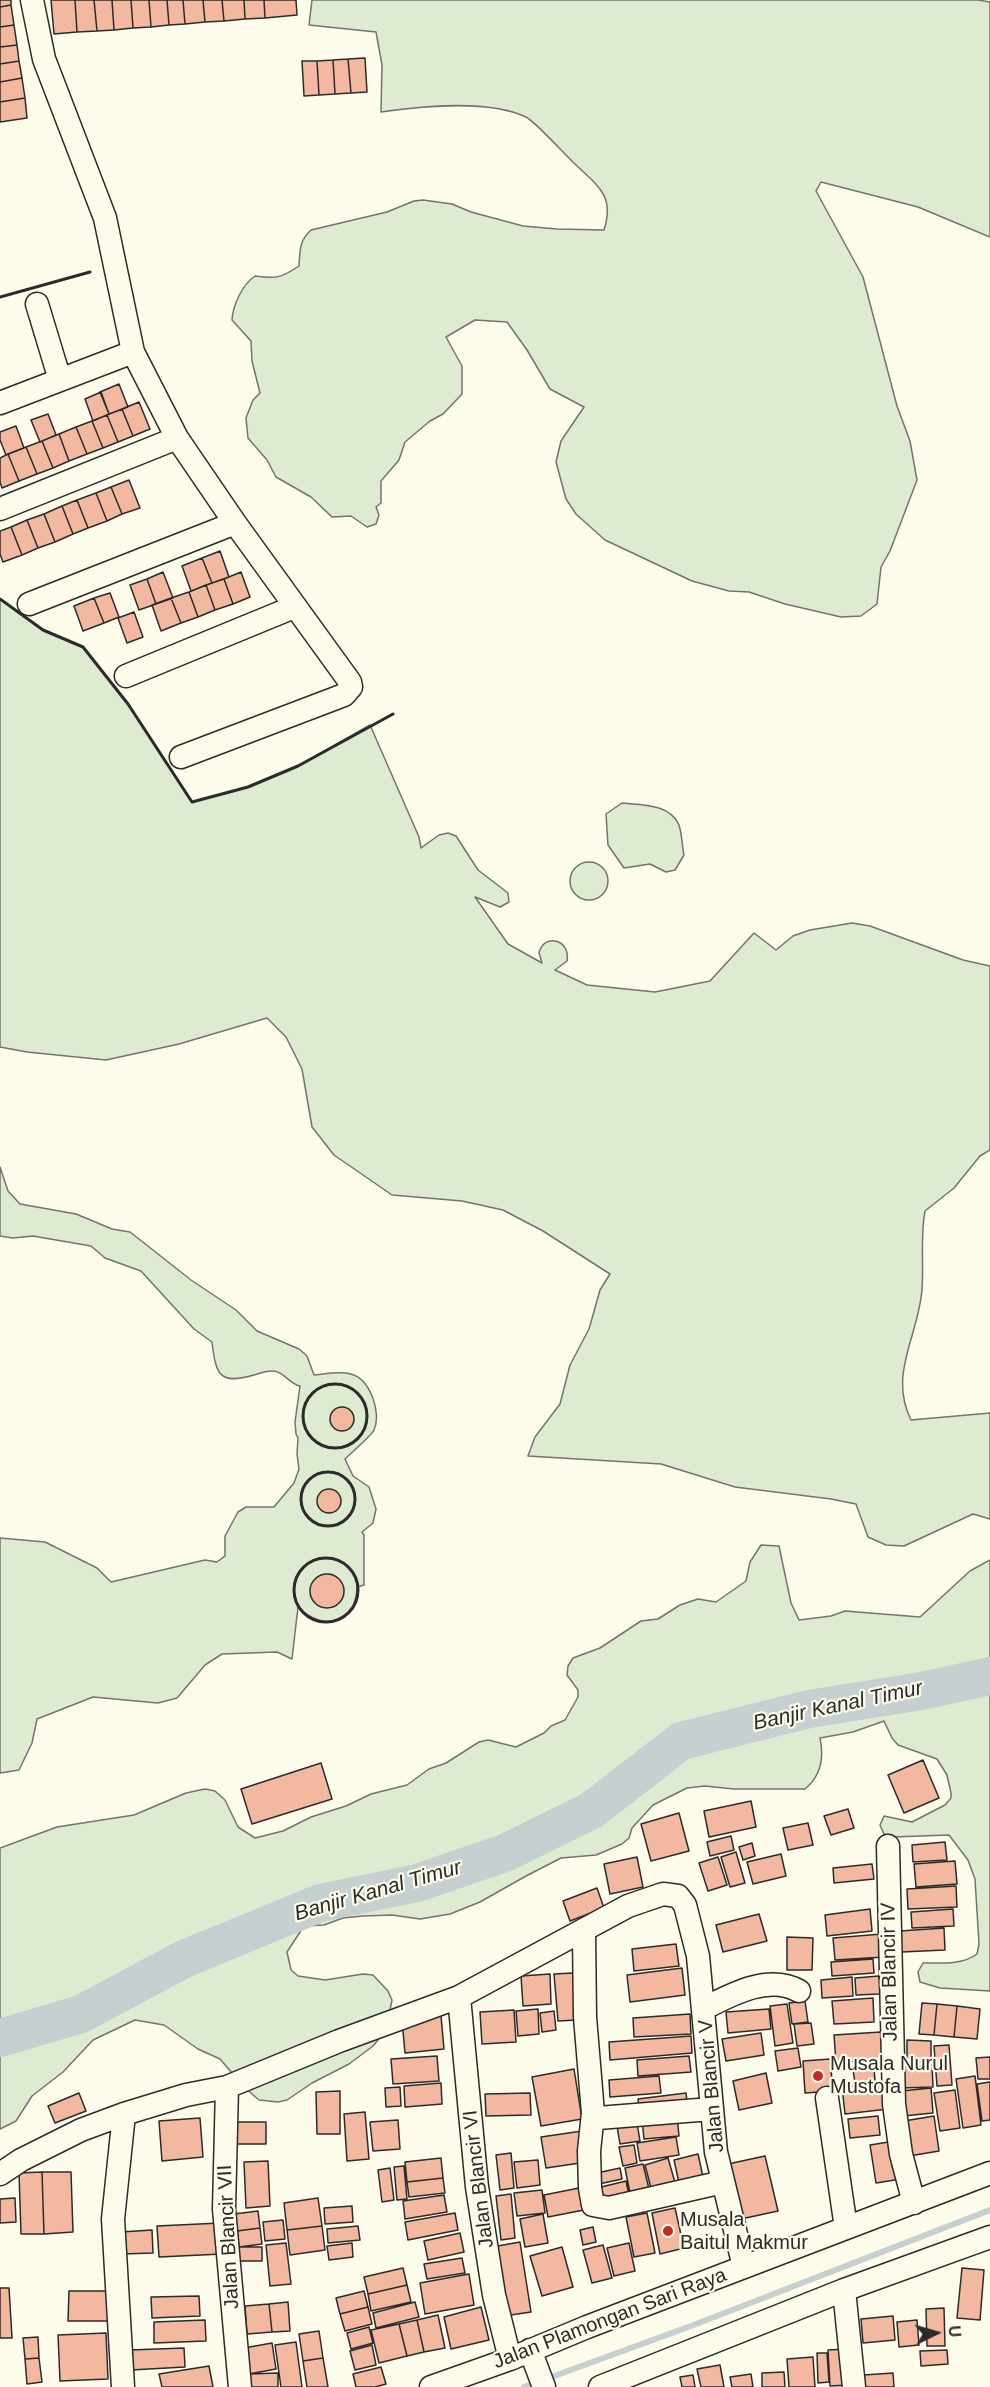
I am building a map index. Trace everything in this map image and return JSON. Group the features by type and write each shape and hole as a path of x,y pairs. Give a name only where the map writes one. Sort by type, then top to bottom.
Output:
{"street":[{"path":"32,0 44,59 105,218 133,352 177,438 235,524 350,682 348,692 181,758"},
{"path":"37,304 60,380"},
{"path":"0,403 133,352"},
{"path":"0,509 177,438"},
{"path":"28,604 235,524"},
{"path":"126,676 294,607"},
{"name":"Jalan Blancir IV","path":"888,1846 894,2104 901,2154 914,2202"},
{"name":"Jalan Blancir V","path":"584,1932 628,1906 663,1894 678,1896 685,1905 698,1956 705,2008 711,2109 723,2182 744,2267"},
{"path":"0,2174 21,2160 81,2130 124,2114 227,2087 339,2041 459,1997 584,1932 585,2018 592,2113 589,2151 590,2188 593,2205 609,2208 723,2182"},
{"path":"705,2008 738,1991 763,1986 784,1985 799,1991"},
{"name":"Jalan Blancir VI","path":"459,1997 477,2187 494,2295 525,2357 544,2387"},
{"name":"Jalan Blancir VII","path":"227,2087 224,2208 240,2387"},
{"path":"827,2098 846,2228"},
{"path":"592,2113 598,2118 711,2109"},
{"path":"123,2387 113,2219 124,2114"},
{"name":"Jalan Plamongan Sari Raya","path":"431,2387 525,2357 744,2267 990,2173"},
{"path":"600,2387 844,2290 990,2237"},
{"path":"844,2290 854,2387"}],"green space":[{"path":"312,0 978,0 990,2 990,237 918,207 821,182 816,191 863,277 897,406 910,441 917,480 890,551 881,567 877,604 861,616 841,617 785,604 749,592 729,591 692,581 605,540 576,514 566,499 556,462 561,441 584,407 550,389 507,322 475,320 446,337 462,366 462,394 443,414 430,421 405,442 399,460 381,481 381,503 376,507 379,515 376,524 367,527 351,516 332,517 311,497 276,477 267,460 248,438 246,418 253,400 260,393 252,361 251,341 232,320 236,302 250,280 255,276 278,277 299,266 302,242 311,230 387,212 414,201 423,200 452,204 471,212 523,226 604,230 607,218 606,200 597,186 526,117 511,111 474,106 435,106 381,112 382,65 376,32 309,25"},
{"path":"0,599 43,630 83,647 128,704 192,802 248,787 298,766 370,725 419,837 421,848 439,835 448,833 456,836 478,870 508,893 509,902 500,907 475,897 508,944 542,963 539,953 542,946 546,942 556,941 565,948 567,961 555,970 587,985 655,992 710,981 754,933 776,950 793,936 810,930 852,923 870,926 963,960 990,966 990,1150 980,1156 954,1188 925,1211 920,1306 907,1355 903,1387 905,1403 911,1420 990,1413 990,1519 973,1514 904,1546 886,1545 868,1537 856,1504 735,1487 661,1464 528,1456 535,1437 560,1404 570,1365 589,1329 600,1290 610,1274 543,1231 503,1210 462,1201 392,1195 334,1155 312,1127 302,1069 286,1037 267,1018 179,1044 106,1060 0,1047"},
{"path":"622,803 655,807 675,818 680,829 684,855 675,870 666,872 650,864 624,868 608,845 606,814"},
{"path":"589,862 602,868 608,881 602,894 589,900 576,894 570,881 576,868"},
{"path":"0,1167 8,1191 20,1204 76,1214 112,1229 130,1232 191,1280 236,1310 257,1331 299,1349 307,1356 314,1375 351,1374 364,1382 373,1398 376,1423 374,1430 345,1459 353,1476 369,1487 376,1509 373,1523 362,1532 364,1535 364,1585 357,1587 351,1610 336,1621 327,1622 308,1615 298,1607 292,1659 277,1652 222,1654 205,1665 177,1698 158,1703 93,1697 37,1719 32,1743 19,1770 0,1773 0,1538 45,1542 97,1568 111,1582 205,1560 217,1562 225,1556 225,1536 238,1512 246,1507 274,1507 294,1483 299,1469 295,1422 300,1386 272,1371 233,1379 221,1375 215,1362 212,1342 194,1329 141,1271 105,1258 91,1246 33,1236 13,1238 0,1236"},
{"path":"761,1545 779,1546 791,1603 799,1620 831,1616 845,1611 920,1617 970,1571 990,1560 990,1991 940,1988 920,1982 918,1972 923,1963 958,1962 977,1954 979,1944 975,1879 968,1860 949,1835 892,1837 884,1834 880,1825 884,1816 912,1822 945,1805 951,1798 951,1793 947,1775 937,1759 898,1745 884,1721 853,1732 820,1738 822,1752 820,1766 815,1778 805,1789 734,1789 705,1786 687,1788 653,1805 632,1828 629,1838 622,1844 596,1855 561,1858 480,1902 450,1914 420,1919 392,1915 363,1916 343,1918 324,1925 304,1926 287,1952 291,1970 298,1976 325,1980 363,1974 373,1975 388,1991 392,2000 386,2030 373,2046 349,2064 312,2083 287,2100 278,2102 259,2100 245,2088 220,2059 198,2049 164,2025 135,2020 93,2040 63,2072 32,2096 16,2121 0,2129 0,1848 57,1827 134,1815 186,1793 205,1789 215,1791 225,1800 238,1827 255,1838 283,1831 311,1817 346,1806 371,1794 407,1785 429,1769 446,1763 479,1742 488,1740 516,1747 565,1720 578,1697 578,1690 567,1675 568,1666 573,1658 600,1648 641,1621 658,1619 680,1605 698,1599 716,1602 746,1581 750,1562"}],"building":[{"path":"0,0 11,0 11,5 0,7"},
{"path":"51,0 75,0 77,32 54,34"},
{"path":"75,0 94,0 97,31 77,32"},
{"path":"94,0 112,0 114,30 97,31"},
{"path":"112,0 131,0 133,28 114,30"},
{"path":"131,0 149,0 151,27 133,28"},
{"path":"149,0 167,0 169,25 151,27"},
{"path":"167,0 183,0 185,24 169,25"},
{"path":"183,0 203,0 205,22 185,24"},
{"path":"203,0 222,0 224,21 205,22"},
{"path":"222,0 244,0 245,19 224,21"},
{"path":"244,0 264,0 265,18 245,19"},
{"path":"264,0 296,0 297,15 265,18"},
{"path":"11,5 14,25 0,27 0,7"},
{"path":"14,25 17,45 0,47 0,27"},
{"path":"17,45 19,61 0,64 0,47"},
{"path":"365,58 367,92 351,93 348,59"},
{"path":"348,59 351,93 335,94 333,60"},
{"path":"333,60 335,94 319,95 317,61"},
{"path":"19,61 22,78 0,82 0,64"},
{"path":"302,61 317,61 319,95 304,96"},
{"path":"22,78 25,98 0,102 0,82"},
{"path":"25,98 27,118 0,122 0,102"},
{"path":"119,384 128,407 109,414 100,392"},
{"path":"101,392 109,414 93,421 85,399"},
{"path":"139,402 150,429 133,436 122,409"},
{"path":"122,409 133,436 118,442 107,415"},
{"path":"48,414 56,435 40,442 31,420"},
{"path":"107,415 118,442 103,448 92,421"},
{"path":"92,421 103,448 87,454 76,427"},
{"path":"16,426 24,448 6,455 0,440 0,432"},
{"path":"76,427 87,454 69,461 59,434"},
{"path":"59,434 69,461 53,468 42,441"},
{"path":"42,441 53,468 37,474 26,447"},
{"path":"26,447 37,474 19,481 8,454"},
{"path":"8,454 19,481 2,488 0,458"},
{"path":"129,480 140,508 122,514 111,487"},
{"path":"111,487 122,514 107,521 96,493"},
{"path":"96,493 107,521 88,528 77,500"},
{"path":"77,500 88,528 73,534 62,506"},
{"path":"62,506 73,534 55,542 44,514"},
{"path":"44,514 55,542 38,548 27,520"},
{"path":"27,520 38,548 22,555 11,527"},
{"path":"11,527 22,555 3,562 0,554 0,531"},
{"path":"220,551 229,577 212,583 202,558"},
{"path":"202,558 212,583 191,591 182,566"},
{"path":"163,572 173,598 156,604 147,579"},
{"path":"241,572 250,597 233,604 224,579"},
{"path":"147,579 156,604 139,610 130,585"},
{"path":"224,579 233,604 215,610 206,585"},
{"path":"206,585 215,610 198,617 189,592"},
{"path":"189,592 198,617 181,623 171,598"},
{"path":"110,593 119,617 104,623 94,598"},
{"path":"94,598 104,623 83,631 74,606"},
{"path":"171,598 181,623 161,631 152,605"},
{"path":"134,612 143,637 127,643 118,618"},
{"path":"342,1407 347,1408 353,1414 353,1424 347,1430 342,1431 337,1430 331,1424 330,1419 331,1414 337,1408"},
{"path":"329,1489 337,1493 341,1501 337,1509 329,1513 321,1509 317,1501 321,1493"},
{"path":"327,1574 339,1579 344,1591 339,1603 327,1608 315,1603 310,1591 315,1579"},
{"path":"923,1760 939,1798 904,1813 888,1775"},
{"path":"321,1763 332,1799 252,1824 241,1789"},
{"path":"751,1801 756,1827 709,1837 704,1811"},
{"path":"848,1809 854,1828 831,1835 824,1816"},
{"path":"679,1813 689,1851 651,1861 641,1824"},
{"path":"808,1823 813,1845 788,1850 783,1828"},
{"path":"731,1836 734,1850 710,1856 707,1842"},
{"path":"945,1842 947,1860 913,1862 912,1845"},
{"path":"752,1843 755,1856 743,1860 739,1847"},
{"path":"736,1852 745,1883 730,1887 721,1857"},
{"path":"781,1854 786,1876 753,1884 747,1862"},
{"path":"637,1857 643,1887 610,1894 604,1864"},
{"path":"718,1857 727,1885 708,1891 699,1863"},
{"path":"955,1861 957,1884 916,1887 914,1864"},
{"path":"872,1864 874,1879 834,1883 833,1868"},
{"path":"956,1886 957,1907 908,1909 907,1889"},
{"path":"597,1888 604,1908 570,1921 563,1901"},
{"path":"870,1909 872,1931 827,1936 825,1915"},
{"path":"953,1909 954,1926 912,1928 911,1912"},
{"path":"759,1914 767,1941 723,1952 716,1925"},
{"path":"944,1928 945,1950 901,1952 900,1931"},
{"path":"882,1934 884,1957 835,1960 833,1938"},
{"path":"787,1937 813,1938 812,1970 787,1970"},
{"path":"676,1944 679,1966 634,1971 632,1949"},
{"path":"873,1959 874,1973 832,1976 831,1962"},
{"path":"682,1968 685,1995 630,2002 627,1975"},
{"path":"573,1973 577,2020 558,2021 554,1974"},
{"path":"550,1974 551,2004 523,2006 521,1976"},
{"path":"879,1976 880,1994 856,1995 855,1978"},
{"path":"852,1977 853,1996 822,1998 821,1980"},
{"path":"873,1998 874,2022 834,2024 832,2001"},
{"path":"805,2001 808,2022 792,2024 789,2003"},
{"path":"922,2003 937,2004 934,2035 919,2034"},
{"path":"787,2004 793,2043 775,2046 770,2006"},
{"path":"937,2004 957,2006 954,2037 934,2035"},
{"path":"957,2006 980,2009 977,2039 954,2037"},
{"path":"538,2009 539,2034 518,2036 516,2011"},
{"path":"769,2009 771,2029 728,2033 726,2012"},
{"path":"514,2010 516,2042 482,2044 480,2012"},
{"path":"554,2011 556,2030 542,2032 540,2013"},
{"path":"690,2014 691,2034 634,2037 633,2018"},
{"path":"441,2016 444,2049 405,2053 402,2021"},
{"path":"811,2023 814,2044 797,2046 794,2024"},
{"path":"881,2032 883,2059 836,2063 834,2035"},
{"path":"761,2033 764,2055 726,2061 722,2039"},
{"path":"691,2036 692,2053 610,2060 609,2042"},
{"path":"907,2040 931,2041 931,2062 907,2062"},
{"path":"949,2045 952,2085 937,2086 934,2046"},
{"path":"798,2048 801,2067 778,2071 775,2051"},
{"path":"437,2056 439,2081 393,2084 391,2059"},
{"path":"689,2056 691,2072 638,2076 637,2060"},
{"path":"990,2057 990,2079 978,2079 976,2058"},
{"name":"Musala Nurul Mustofa","path":"830,2059 833,2091 805,2093 803,2061"},
{"path":"932,2065 933,2087 900,2088 900,2067"},
{"path":"874,2068 875,2081 855,2083 853,2070"},
{"path":"574,2069 582,2119 541,2126 532,2077"},
{"path":"766,2073 772,2103 739,2110 733,2081"},
{"path":"659,2076 661,2093 610,2097 609,2080"},
{"path":"975,2076 981,2125 963,2128 956,2079"},
{"path":"990,2082 990,2120 982,2121 977,2084"},
{"path":"441,2083 442,2104 405,2107 404,2086"},
{"path":"885,2083 888,2109 845,2114 842,2087"},
{"path":"400,2087 401,2106 386,2107 385,2088"},
{"path":"931,2088 933,2113 903,2116 901,2091"},
{"path":"955,2090 960,2128 940,2131 934,2093"},
{"path":"340,2091 340,2134 317,2134 316,2092"},
{"path":"79,2093 86,2111 55,2123 48,2106"},
{"path":"530,2093 531,2115 486,2116 485,2094"},
{"path":"686,2093 688,2109 640,2115 638,2099"},
{"path":"365,2112 369,2159 347,2161 344,2114"},
{"path":"677,2116 679,2136 644,2139 642,2120"},
{"path":"878,2116 880,2135 850,2138 848,2119"},
{"path":"934,2116 939,2151 909,2156 904,2121"},
{"path":"200,2118 203,2157 162,2161 159,2121"},
{"path":"398,2120 400,2149 373,2151 370,2122"},
{"path":"236,2122 266,2122 266,2144 237,2144"},
{"path":"637,2123 640,2141 620,2144 617,2126"},
{"path":"582,2131 587,2162 546,2168 541,2137"},
{"path":"676,2137 679,2155 640,2161 637,2143"},
{"path":"895,2141 901,2179 876,2183 870,2145"},
{"path":"634,2145 637,2163 623,2166 619,2147"},
{"path":"511,2153 514,2188 500,2190 496,2155"},
{"path":"698,2154 703,2177 679,2183 674,2160"},
{"path":"765,2156 778,2211 741,2219 728,2164"},
{"path":"441,2158 443,2178 407,2182 405,2162"},
{"path":"668,2158 676,2186 652,2192 645,2165"},
{"path":"538,2160 540,2185 517,2188 514,2162"},
{"path":"268,2161 270,2206 246,2208 244,2162"},
{"path":"643,2164 650,2193 631,2198 625,2168"},
{"path":"404,2166 407,2199 397,2200 394,2167"},
{"path":"390,2168 394,2200 382,2202 378,2170"},
{"path":"620,2168 622,2179 599,2184 597,2173"},
{"path":"42,2172 44,2234 21,2234 19,2173"},
{"path":"42,2172 71,2172 73,2232 44,2234"},
{"path":"443,2178 445,2193 409,2197 407,2182"},
{"path":"626,2181 630,2200 605,2206 601,2187"},
{"path":"584,2187 589,2209 548,2217 544,2195"},
{"path":"542,2190 545,2213 517,2216 514,2193"},
{"path":"511,2194 515,2238 501,2240 496,2196"},
{"path":"444,2195 447,2212 405,2219 403,2201"},
{"path":"15,2198 16,2222 0,2223 0,2199"},
{"path":"318,2198 322,2226 287,2230 284,2203"},
{"path":"352,2206 353,2222 325,2224 324,2208"},
{"name":"Musala Baitul Makmur","path":"675,2208 684,2248 660,2254 652,2213"},
{"path":"258,2211 260,2228 237,2231 234,2214"},
{"path":"455,2213 458,2230 408,2240 405,2222"},
{"path":"647,2213 655,2253 634,2257 626,2217"},
{"path":"543,2214 548,2243 525,2247 520,2219"},
{"path":"283,2220 285,2239 265,2241 263,2222"},
{"path":"220,2223 222,2254 159,2257 157,2226"},
{"path":"322,2226 325,2250 290,2255 287,2230"},
{"path":"358,2226 360,2240 328,2243 327,2229"},
{"path":"593,2227 596,2242 583,2245 580,2230"},
{"path":"260,2228 262,2244 239,2247 237,2231"},
{"path":"152,2230 153,2253 122,2254 121,2232"},
{"path":"460,2233 464,2252 428,2260 424,2241"},
{"path":"520,2242 531,2312 504,2316 492,2247"},
{"path":"286,2243 291,2284 270,2286 266,2245"},
{"path":"352,2243 353,2257 329,2260 327,2246"},
{"path":"629,2243 635,2271 614,2276 607,2248"},
{"path":"603,2245 612,2278 592,2283 583,2250"},
{"path":"239,2247 262,2247 262,2261 239,2261"},
{"path":"562,2247 573,2287 542,2296 530,2256"},
{"path":"462,2258 465,2273 427,2279 424,2264"},
{"path":"403,2268 407,2285 368,2294 364,2277"},
{"path":"962,2268 984,2270 980,2320 957,2318"},
{"path":"469,2274 474,2305 425,2314 420,2283"},
{"path":"407,2285 411,2302 371,2311 368,2294"},
{"path":"0,2288 9,2288 12,2338 0,2338"},
{"path":"69,2291 109,2291 109,2321 68,2321"},
{"path":"364,2291 368,2307 340,2314 336,2298"},
{"path":"199,2296 200,2316 152,2318 151,2297"},
{"path":"288,2302 290,2331 272,2332 269,2304"},
{"path":"415,2302 419,2317 376,2328 373,2313"},
{"path":"269,2304 272,2332 247,2334 245,2306"},
{"path":"368,2307 372,2324 345,2331 340,2314"},
{"path":"481,2307 489,2340 451,2349 444,2317"},
{"path":"944,2308 945,2346 927,2346 926,2309"},
{"path":"438,2315 445,2348 424,2352 417,2320"},
{"path":"893,2316 895,2340 863,2343 861,2319"},
{"path":"205,2320 206,2341 154,2343 154,2322"},
{"path":"417,2320 424,2352 407,2356 399,2324"},
{"path":"917,2320 919,2345 899,2347 897,2322"},
{"path":"399,2324 407,2356 379,2363 371,2330"},
{"path":"369,2327 373,2343 351,2349 347,2333"},
{"path":"319,2331 323,2358 303,2361 299,2334"},
{"path":"106,2333 108,2379 60,2381 58,2335"},
{"path":"38,2337 39,2358 25,2359 23,2338"},
{"path":"296,2342 302,2387 281,2387 275,2345"},
{"path":"272,2343 276,2369 249,2374 244,2348"},
{"path":"372,2345 376,2365 355,2370 350,2351"},
{"path":"184,2348 185,2367 131,2370 130,2350"},
{"path":"847,2349 849,2385 830,2386 828,2350"},
{"path":"947,2350 948,2364 921,2366 920,2351"},
{"path":"817,2353 827,2353 829,2382 818,2383"},
{"path":"813,2357 815,2387 789,2387 787,2359"},
{"path":"39,2358 42,2382 27,2384 25,2359"},
{"path":"323,2358 328,2387 307,2387 303,2361"},
{"path":"720,2365 724,2387 701,2387 697,2369"},
{"path":"209,2366 213,2387 162,2387 159,2374"},
{"path":"381,2367 386,2384 375,2387 356,2387 353,2374"},
{"path":"784,2372 785,2387 762,2387 762,2373"},
{"path":"278,2373 278,2387 249,2387 249,2374"},
{"path":"893,2373 894,2387 865,2387 864,2375"},
{"path":"751,2374 753,2387 732,2387 730,2377"},
{"path":"693,2375 695,2387 682,2387 680,2377"}],"waterway":[{"name":"Banjir Kanal Timur","path":"0,2038 81,2014 184,1959 320,1903 417,1883 505,1853 592,1810 681,1741 809,1709 922,1691 990,1676"},
{"path":"524,2387 691,2326 990,2210"}],"wall":[{"path":"0,297 90,272"},
{"path":"0,599 43,630 83,647 128,704 192,802 248,787 298,766 393,714"},
{"path":"329,1384 341,1384 358,1393 365,1404 367,1416 365,1428 358,1439 341,1448 329,1448 317,1443 308,1434 303,1422 303,1410 308,1398 317,1389 329,1384"},
{"path":"328,1472 338,1474 347,1480 353,1489 355,1499 353,1509 347,1518 338,1524 328,1526 318,1524 309,1518 303,1509 301,1499 303,1489 309,1480 318,1474 328,1472"},
{"path":"326,1558 344,1564 352,1572 358,1590 352,1608 344,1616 326,1622 308,1616 300,1608 294,1590 300,1572 308,1564 326,1558"}],"place":[{"name":"Musala Nurul Mustofa","path":"818,2076"},
{"name":"Musala Baitul Makmur","path":"668,2231"}]}
